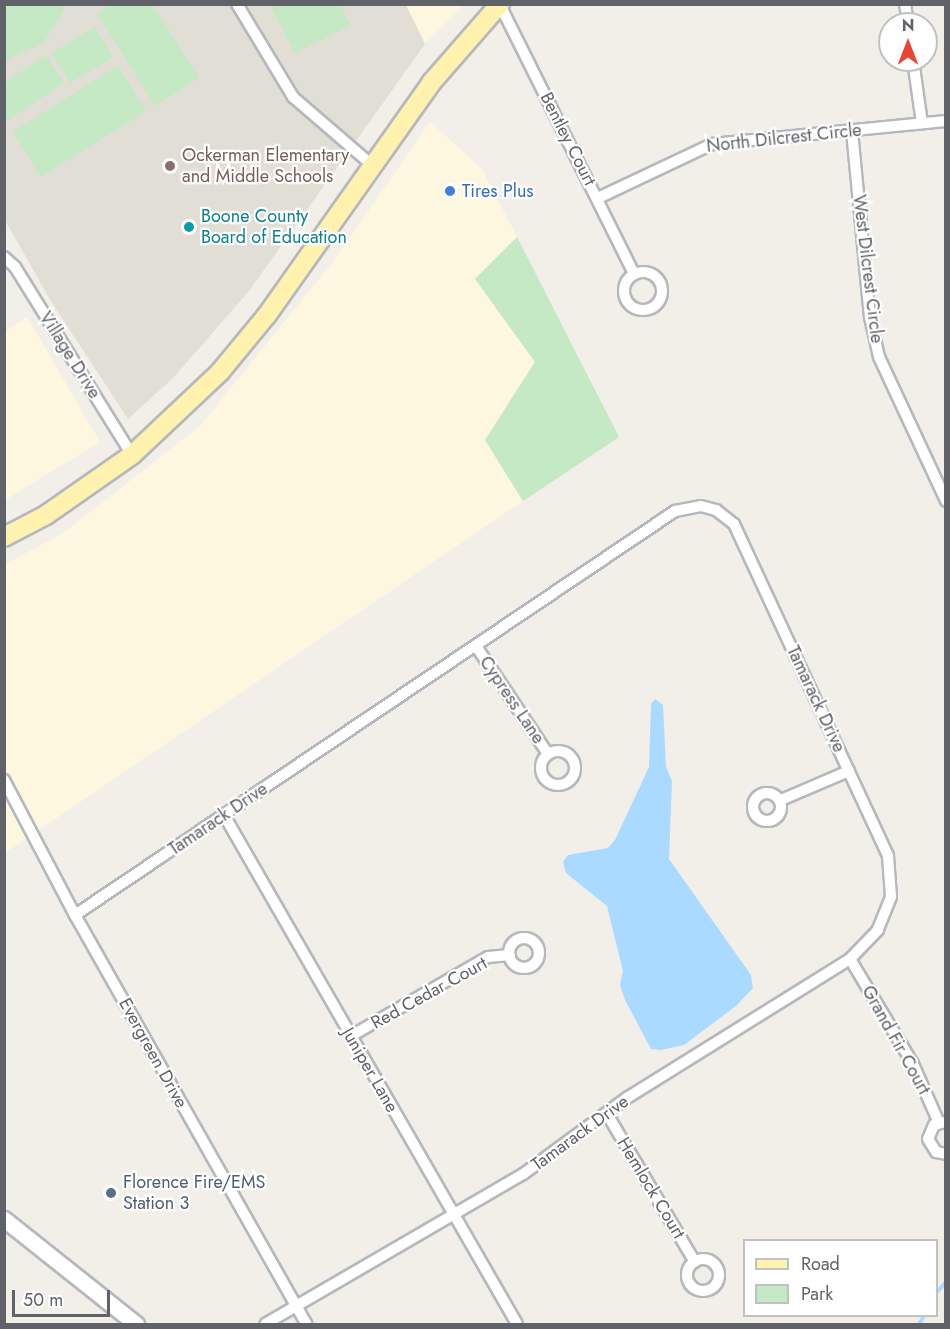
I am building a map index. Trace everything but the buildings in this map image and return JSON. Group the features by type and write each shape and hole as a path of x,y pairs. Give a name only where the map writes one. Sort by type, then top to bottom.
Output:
{"main road":[{"path":"4,537 46,515 132,455 232,358 273,306 371,164 459,47 500,5"},
{"path":"4,1219 136,1324"}],"street":[{"path":"237,4 293,97 371,164"},
{"name":"Bentley Court","path":"500,5 634,274"},
{"path":"915,72 922,123"},
{"name":"North Dilcrest Circle","path":"598,198 712,144 945,121"},
{"name":"West Dilcrest Circle","path":"852,131 870,317 879,357 945,501"},
{"name":"Village Drive","path":"4,257 15,267 132,455"},
{"name":"Tamarack Drive","path":"75,915 675,511 692,506 716,510 728,517 740,534 884,844 892,881 891,897 878,930 850,959 607,1114 546,1159 265,1324"},
{"name":"Cypress Lane","path":"476,646 548,754"},
{"path":"781,800 849,771"},
{"name":"Evergreen Drive","path":"4,780 75,915 306,1324"},
{"name":"Juniper Lane","path":"224,815 517,1324"},
{"name":"Red Cedar Court","path":"351,1036 488,957 510,956"},
{"name":"Grand Fir Court","path":"850,959 909,1056 942,1122 931,1129 928,1139 936,1152 945,1154"},
{"name":"Hemlock Court","path":"607,1114 695,1262"}],"shaded area":[{"name":"Ockerman Elementary and Middle Schools","path":"5,5 406,5 425,44 249,291 173,378 128,419 49,298 5,220"},
{"path":"406,5 464,5 425,44"},
{"path":"430,122 482,169 517,237 475,279 535,362 485,440 523,501 5,853 5,564 62,534 200,426 332,263"},
{"path":"27,317 100,442 5,500 5,332"}],"green space":[{"path":"5,4 67,5 43,43 5,61"},
{"path":"110,5 153,5 199,78 155,106 97,13"},
{"path":"270,5 340,5 351,25 295,53"},
{"path":"95,27 113,57 70,83 52,53"},
{"path":"46,55 64,83 5,122 5,82"},
{"path":"118,66 146,111 41,177 13,132"},
{"path":"517,237 619,437 523,501 485,440 535,362 475,279"}],"water":[{"path":"655,699 663,705 666,767 672,781 669,859 751,975 753,988 736,1006 684,1045 661,1050 651,1049 625,1000 620,985 623,971 607,906 566,873 563,862 568,855 608,848 615,840 649,767 651,704"}],"waterway":[{"path":"938,1291 946,1282"},
{"path":"919,1324 923,1317"}],"place":[{"name":"Ockerman Elementary and Middle Schools","path":"170,166"},
{"name":"Tires Plus","path":"450,191"},
{"name":"Boone County Board of Education","path":"189,227"},
{"name":"Florence Fire/EMS Station 3","path":"111,1193"}]}
